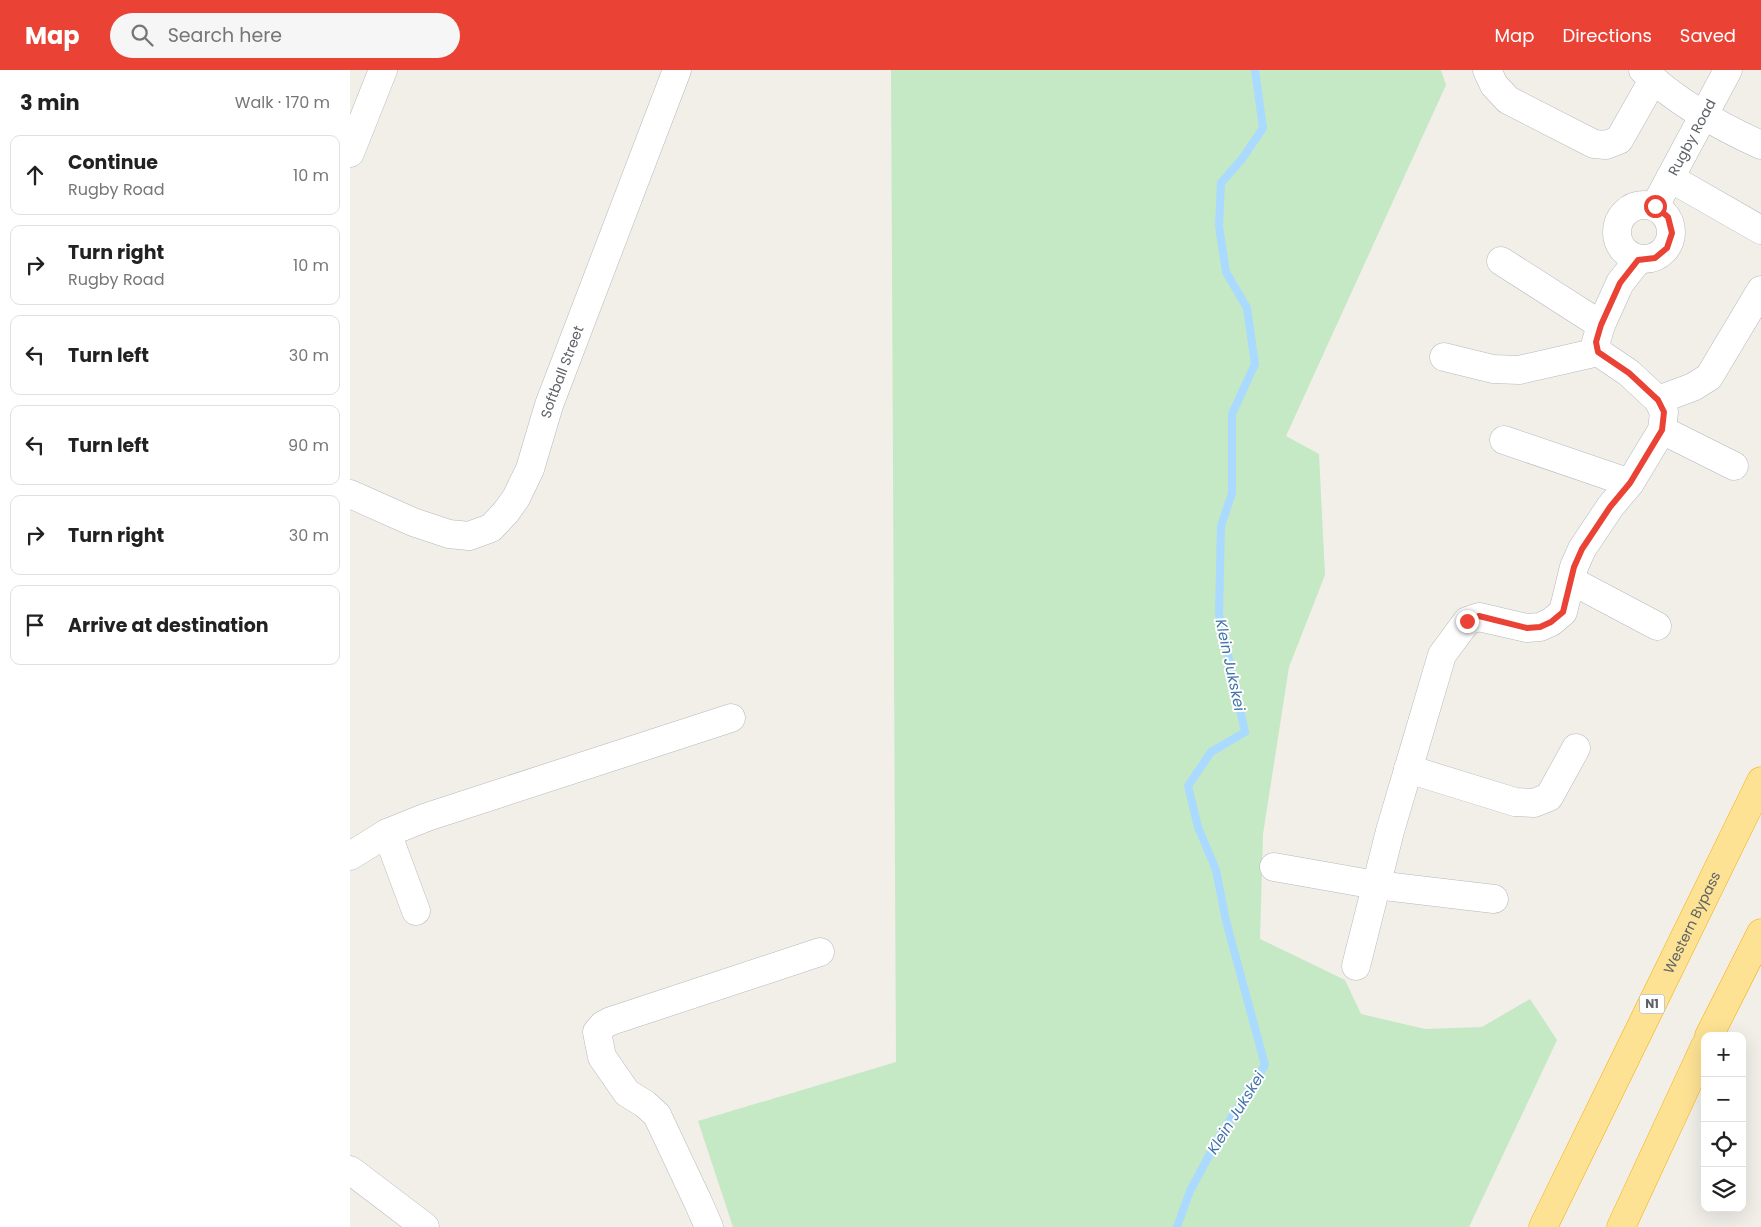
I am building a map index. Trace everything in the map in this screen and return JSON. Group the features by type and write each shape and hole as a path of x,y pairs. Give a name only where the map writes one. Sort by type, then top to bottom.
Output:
{"highway":[{"name":"Western Bypass","path":"1543,1227 1761,781"},
{"path":"1712,1032 1761,933"},
{"path":"1621,1227 1701,1055"}],"street":[{"path":"350,153 383,70"},
{"name":"Softball Street","path":"350,494 413,522 449,534 469,536 491,528 506,512 516,498 530,469 549,405 677,70"},
{"path":"1487,70 1494,85 1508,100 1594,144 1606,145 1618,140 1648,75 1703,116 1761,145"},
{"name":"Rugby Road","path":"1655,206 1728,70"},
{"path":"1670,178 1761,230"},
{"path":"1642,204 1655,206 1668,217 1672,233 1667,248 1655,258 1638,260 1626,254 1618,243 1616,230 1620,218 1630,208 1642,204"},
{"path":"1356,966 1408,769 1442,655 1467,621 1479,616 1527,628 1540,627 1551,622 1563,612 1574,567 1582,549 1610,507 1630,483 1662,430 1664,412 1658,400 1629,373 1598,352 1596,342 1601,325 1620,283 1638,260"},
{"path":"1501,261 1601,325"},
{"path":"1658,400 1693,387 1709,377 1761,290"},
{"path":"1444,357 1493,369 1519,370 1598,352"},
{"path":"1662,430 1734,466"},
{"path":"1504,440 1630,483"},
{"path":"1572,581 1657,626"},
{"path":"350,856 387,833 426,818 731,718"},
{"path":"1408,769 1515,802 1534,803 1548,797 1576,748"},
{"path":"387,833 416,911"},
{"path":"1274,867 1376,885 1494,899"},
{"path":"708,1227 657,1115 645,1104 627,1094 602,1057 597,1032 603,1025 611,1021 820,952"},
{"path":"350,1170 425,1227"}],"green space":[{"path":"891,70 1441,70 1446,85 1286,436 1319,454 1325,575 1289,667 1263,834 1260,939 1345,980 1361,1014 1425,1029 1482,1027 1530,999 1557,1040 1469,1227 733,1227 698,1121 896,1062"}],"waterway":[{"name":"Klein Jukskei","path":"1177,1227 1190,1191 1219,1137 1265,1065 1226,921 1216,870 1198,827 1188,786 1211,752 1245,732 1219,614 1221,526 1232,493 1232,414 1255,364 1247,308 1226,272 1219,226 1221,183 1242,159 1263,128 1255,70"}],"route":[{"path":"1467,621 1479,616 1527,628 1540,627 1551,622 1563,612 1574,567 1582,549 1610,507 1630,483 1662,430 1664,412 1658,400 1629,373 1598,352 1596,342 1597,334 1620,283 1638,260 1655,258 1667,248 1672,233 1668,217 1655,206"}]}
